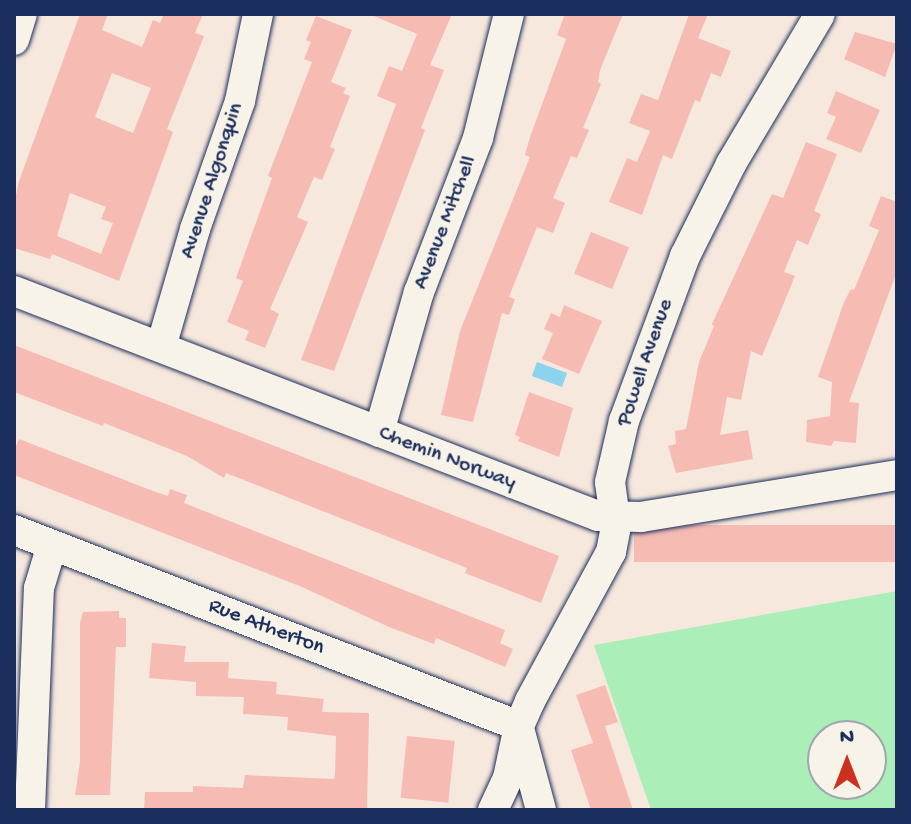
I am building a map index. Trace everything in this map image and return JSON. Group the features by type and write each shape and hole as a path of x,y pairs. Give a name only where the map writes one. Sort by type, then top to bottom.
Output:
{"street":[{"path":"14,40 22,14"},
{"name":"Avenue Algonquin","path":"161,347 201,213 240,101 258,14"},
{"name":"Avenue Mitchell","path":"379,432 419,292 483,122 509,14"},
{"name":"Powell Avenue","path":"493,810 508,778 519,726 546,668 614,545 615,518 610,482 624,421 675,280 731,164 820,14"},
{"name":"Chemin Norway","path":"14,291 583,511 615,518 641,517 897,475"},
{"name":"Rue Atherton","path":"14,530 519,726"},
{"path":"30,810 39,588 52,545"},
{"path":"519,726 541,810"}],"green space":[{"path":"897,591 897,810 651,810 594,645"}],"water":[{"path":"537,362 567,373 562,387 532,376"}],"building":[{"path":"80,14 108,14 102,30 142,47 153,20 160,23 164,14 203,14 195,33 204,36 167,129 173,132 119,281 52,254 50,259 14,248 14,205 19,181","holes":["112,73 151,88 133,133 95,117","70,193 106,207 101,219 113,223 101,254 57,236"]},
{"path":"369,14 452,14 430,65 444,70 421,128 425,130 334,371 301,360 396,104 377,96 389,66 402,71 417,34"},
{"path":"565,14 623,14 600,70 598,82 601,84 583,128 589,130 577,158 571,156 553,198 565,203 553,233 537,227 509,297 515,299 509,315 502,313 473,422 441,415 460,331 530,157 525,155 530,137 566,39 557,35"},
{"path":"689,14 708,14 698,38 731,51 721,77 711,73 700,102 695,100 672,159 663,155 642,215 609,202 627,158 637,162 650,131 629,123 641,94 658,100"},
{"path":"316,16 352,30 331,82 346,88 343,93 350,96 330,147 335,149 322,180 314,177 297,217 308,222 270,309 279,314 265,348 245,340 249,331 227,322 243,281 236,278 272,178 268,176 312,62 304,59 311,42 306,40"},
{"path":"855,32 897,44 885,77 844,59"},
{"path":"836,91 880,110 861,153 826,139 836,117 827,113"},
{"path":"806,142 837,154 814,211 821,214 808,245 797,240 784,272 795,276 762,356 751,351 741,400 727,397 720,435 748,430 753,459 676,473 668,446 676,444 675,431 686,429 699,362 714,326 712,324 772,194 783,198"},
{"path":"881,196 897,202 897,271 849,402 859,403 856,443 834,441 831,446 806,442 807,420 830,416 832,382 818,377 844,302 851,289 854,290 879,230 869,226"},
{"path":"591,232 629,247 612,289 574,274"},
{"path":"564,305 602,321 579,374 542,359 553,333 544,329 551,313 560,317"},
{"path":"14,345 559,556 541,603 465,573 467,568 226,473 224,478 187,456 14,392"},
{"path":"529,392 573,408 559,457 518,441 520,437 515,435"},
{"path":"19,439 168,496 170,489 187,495 184,503 505,630 500,643 513,649 505,667 436,638 434,644 389,627 302,587 14,475 14,451"},
{"path":"634,525 897,525 897,562 634,562"},
{"path":"119,611 119,618 126,618 126,647 116,647 110,795 75,795 80,762 80,623 83,612"},
{"path":"152,643 186,646 184,662 229,662 228,678 277,682 276,694 324,699 322,712 369,713 367,810 144,810 145,792 193,792 193,786 243,788 245,775 334,779 335,773 336,736 287,730 288,717 243,714 244,697 196,696 196,682 149,678"},
{"path":"605,685 618,722 605,726 633,810 591,810 571,750 593,743 576,695"},
{"path":"407,736 455,741 448,803 401,798"}]}
